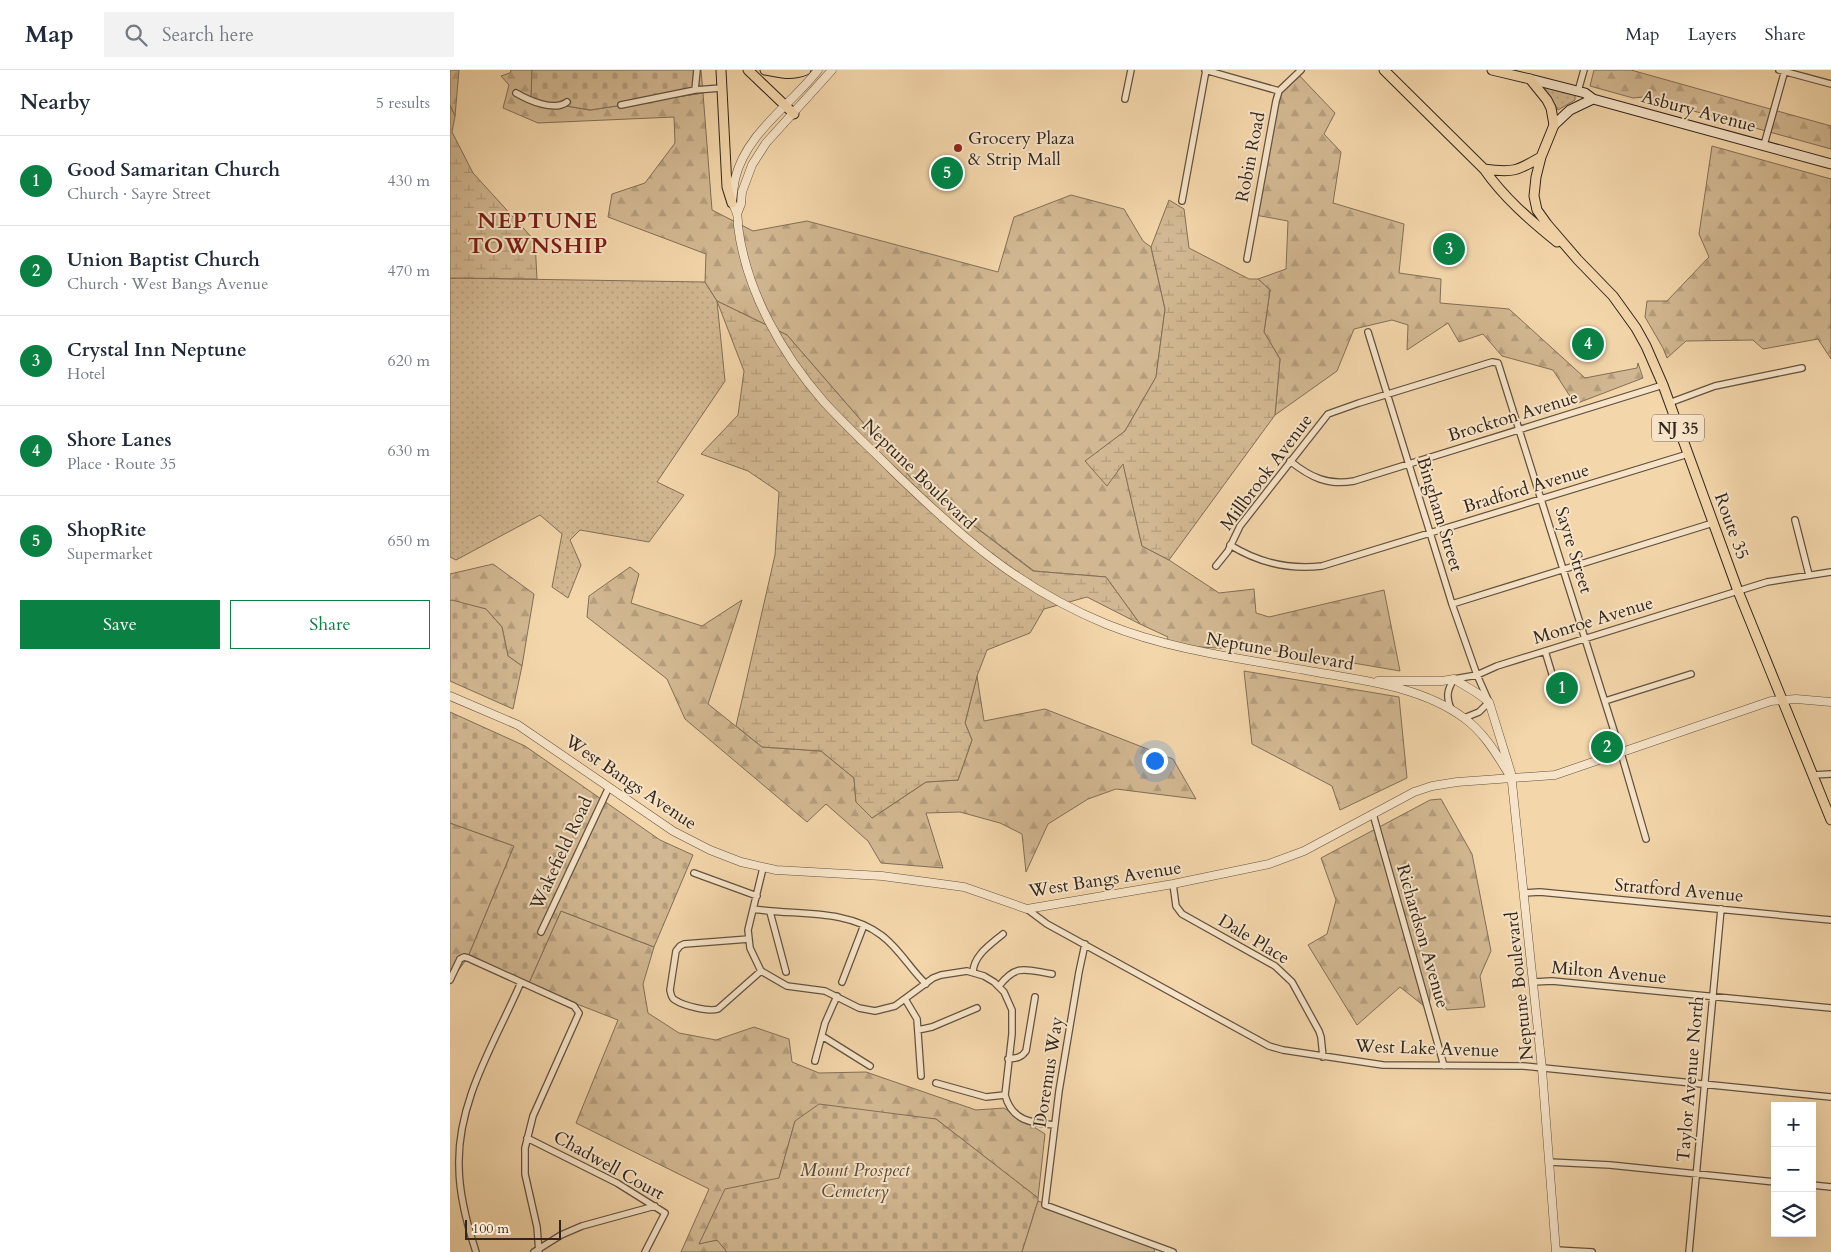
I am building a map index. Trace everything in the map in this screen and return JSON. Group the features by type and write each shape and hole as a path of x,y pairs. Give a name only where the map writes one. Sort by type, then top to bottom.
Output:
{"main road":[{"path":"721,70 727,187 732,203"},
{"path":"748,70 794,114"},
{"path":"765,70 782,74 800,73 806,70"},
{"path":"1492,70 1530,79 1547,100 1551,108 1554,125"},
{"name":"NJ 35","path":"1385,71 1484,169 1498,188 1518,209 1578,260"},
{"name":"Asbury Avenue","path":"1530,79 1578,91 1593,99 1831,164"},
{"path":"1554,125 1570,110 1593,99"},
{"name":"NJ 35","path":"1554,125 1542,157 1534,196 1537,210 1578,260"},
{"path":"1484,169 1504,172 1518,170 1542,157"},
{"name":"Route 35","path":"1578,260 1602,283 1624,309 1646,346 1663,385 1738,591 1831,820"}],"street":[{"path":"695,90 696,70"},
{"path":"732,203 735,179 743,158 770,121 818,70"},
{"name":"Neptune Boulevard","path":"737,214 741,204 742,192 752,164 772,135 794,114 832,70"},
{"path":"1125,99 1130,70"},
{"path":"1182,201 1206,70 1280,91"},
{"name":"Robin Road","path":"1247,259 1274,111 1280,91 1301,70"},
{"path":"1578,91 1584,70"},
{"path":"1764,146 1783,71 1831,84"},
{"path":"621,105 695,90 721,88"},
{"path":"516,93 525,98 553,106 564,105 567,102"},
{"name":"Neptune Boulevard","path":"732,203 737,214 740,242 752,282 763,308 783,345 805,378 842,421 938,515 986,555 1039,591 1068,607 1106,624 1139,636 1195,650 1362,681 1420,695 1451,709 1464,718 1488,741 1512,779 1534,982 1556,1251"},
{"name":"Bingham Street","path":"1368,332 1452,604 1477,675 1489,702 1508,758 1512,779"},
{"name":"Millbrook Avenue","path":"1216,566 1240,526 1328,414 1492,362"},
{"name":"Sayre Street","path":"1492,362 1500,365 1586,638 1646,839"},
{"path":"1669,403 1715,386 1802,368"},
{"name":"Brockton Avenue","path":"1290,462 1310,476 1324,481 1354,481 1663,385"},
{"name":"Bradford Avenue","path":"1230,545 1254,558 1290,567 1309,568 1336,564 1688,454"},
{"path":"1795,520 1809,575"},
{"path":"1452,604 1713,523"},
{"name":"Monroe Avenue","path":"1362,681 1408,682 1454,679 1477,675 1497,666 1767,582 1831,572"},
{"path":"1545,651 1556,687"},
{"path":"1605,701 1691,674"},
{"path":"1451,709 1447,699 1447,692 1454,679 1489,702 1478,712 1464,718"},
{"name":"West Bangs Avenue","path":"450,696 518,725 653,818 685,838 710,850 763,868 792,872 882,876 964,887 1028,909 1257,868 1287,858 1414,792 1432,786 1457,782 1555,775 1771,701 1782,699 1831,702"},
{"path":"1813,775 1831,774"},
{"name":"Wakefield Road","path":"541,932 609,787"},
{"name":"Richardson Avenue","path":"1373,814 1444,1066"},
{"path":"763,868 750,920 749,938 750,948 761,971 787,986 822,990 859,1008 875,1011 895,1006 941,975 961,971 973,972 984,976 999,986 1010,1004 1013,1015 1005,1095 1010,1108 1020,1118 1055,1125"},
{"path":"694,873 757,896"},
{"name":"Dale Place","path":"1173,884 1176,906 1182,914 1275,966 1288,976 1321,1037 1323,1057"},
{"name":"Stratford Avenue","path":"1524,893 1540,892 1831,920"},
{"path":"754,909 770,912 832,916 845,918 864,925 886,939 926,984"},
{"name":"West Lake Avenue","path":"1028,909 1048,924 1269,1046 1282,1050 1383,1065 1523,1066 1705,1086 1831,1097"},
{"name":"Taylor Avenue North","path":"1689,1252 1721,909"},
{"path":"770,912 786,972"},
{"path":"842,982 864,925"},
{"path":"973,972 974,964 979,955 1003,934"},
{"path":"749,938 684,944 680,946 676,951 670,990 671,996 676,1001 707,1010 718,1009 761,971"},
{"name":"Doremus Way","path":"1085,944 1055,1125 1045,1205 1173,1252"},
{"path":"450,980 460,958 464,957 577,1009 578,1016 533,1116 527,1138 525,1174 537,1227 537,1251"},
{"path":"999,986 1015,970 1021,969 1052,974"},
{"name":"Milton Avenue","path":"1534,982 1552,981 1831,1008"},
{"path":"476,1252 461,1193 458,1165 460,1138 470,1096 521,982"},
{"path":"815,1061 828,1014 837,996"},
{"path":"1008,1059 1023,1056 1026,1051 1035,997"},
{"path":"906,999 915,1013 922,1076"},
{"path":"918,1030 932,1027 977,1008"},
{"path":"822,1036 870,1066"},
{"path":"936,1083 986,1096 1005,1095"},
{"name":"Chadwell Court","path":"527,1138 618,1183 665,1213 645,1252"},
{"path":"1549,1162 1602,1164 1771,1182"},
{"path":"1816,1185 1831,1187"},
{"path":"537,1251 561,1235 582,1226 655,1206"},
{"path":"1556,1251 1592,1252"}],"green space":[{"path":"450,70 459,70 455,116 450,105"},
{"path":"511,70 532,70 531,100 590,110 703,93 712,210 753,231 807,221 998,272 1014,217 1071,195 1124,209 1143,241 1151,247 1165,309 1156,377 1125,431 1086,461 1123,463 1142,546 1169,560 1219,593 1254,589 1256,613 1269,617 1384,590 1400,671 1289,652 1164,645 1168,637 1140,624 1106,577 1034,571 911,478 787,335 717,301 705,282 706,254 608,217 612,194 645,183 675,143 674,117 538,123 503,108 509,85 501,76 510,73"},
{"path":"532,70 701,70 703,93 590,110 531,100"},
{"path":"1594,70 1631,70 1831,126 1831,149 1643,97 1633,98 1590,86"},
{"path":"1296,72 1335,113 1324,134 1341,152 1333,203 1404,224 1399,273 1441,279 1440,303 1509,309 1585,378 1637,368 1638,363 1643,378 1575,404 1553,370 1502,356 1483,334 1459,342 1448,323 1407,350 1408,325 1392,320 1354,329 1337,371 1275,415 1280,359 1264,332 1270,290 1258,279 1286,269 1288,221 1255,215 1275,91"},
{"path":"1541,85 1575,94 1575,100 1558,110"},
{"path":"450,105 455,116 452,132 473,173 535,241 537,279 450,278"},
{"path":"1712,146 1831,179 1831,359 1818,339 1763,349 1753,340 1686,341 1667,358 1645,317 1647,301 1667,301 1709,257 1699,234"},
{"path":"1169,200 1184,209 1189,248 1249,279 1258,279 1270,290 1264,332 1280,359 1275,415 1169,560 1142,546 1123,464 1107,486 1085,461 1125,431 1156,377 1165,309 1151,247"},
{"path":"450,278 705,282 717,301 725,381 657,482 684,495 649,542 580,530 570,540 581,565 568,598 552,587 562,534 540,515 456,560 450,557"},
{"path":"717,301 787,335 911,478 1033,571 1106,577 1140,624 1087,597 1044,609 1030,633 987,650 977,676 965,723 972,740 958,780 926,782 872,818 856,802 854,778 821,751 762,747 736,726 775,555 779,492 748,471 701,454 738,415 744,371"},
{"path":"493,564 534,594 522,666 508,656 502,627 486,609 450,601 450,574"},
{"path":"630,567 639,574 631,603 702,626 742,600 708,704 762,747 821,751 854,778 856,802 872,818 926,782 958,780 972,740 965,723 977,676 984,721 1045,709 1173,759 1196,799 1116,789 1088,799 1048,824 1026,872 1022,834 1000,823 960,812 926,813 943,868 881,863 868,841 826,804 807,822 685,719 667,679 587,617 589,596"},
{"path":"450,601 486,609 502,627 508,656 522,666 513,709 450,681"},
{"path":"1244,671 1399,697 1407,778 1340,810 1332,786 1252,744"},
{"path":"450,712 525,746 660,840 693,855 654,947 561,911 528,985 468,957 514,846 450,823"},
{"path":"1441,799 1472,854 1491,951 1480,976 1485,1007 1447,1010 1431,979 1429,1010 1400,987 1357,1025 1308,945 1327,934 1336,900 1321,858 1430,800"},
{"path":"450,823 514,846 468,957 450,982"},
{"path":"561,911 654,947 643,984 648,1013 679,1033 716,1040 754,1027 789,1039 792,1062 819,1073 866,1072 976,1110 1004,1108 1045,1134 1038,1198 936,1119 795,1121 779,1178 699,1243 718,1240 727,1252 681,1252 709,1189 576,1123 618,1020 528,985"},
{"name":"Mount Prospect Cemetery","path":"819,1104 936,1119 1038,1198 1022,1252 727,1252 717,1240 699,1244 725,1189 779,1178 795,1121"},
{"path":"1038,1201 1156,1246 1154,1252 1022,1252"}],"place":[{"name":"Grocery Plaza & Strip Mall","path":"958,148"},
{"name":"ShopRite","path":"947,173"},
{"name":"Crystal Inn Neptune","path":"1449,249"},
{"name":"Shore Lanes","path":"1588,344"},
{"name":"Good Samaritan Church","path":"1562,688"},
{"name":"Union Baptist Church","path":"1607,747"}],"district":[{"name":"NEPTUNE TOWNSHIP","path":"538,232"}]}
